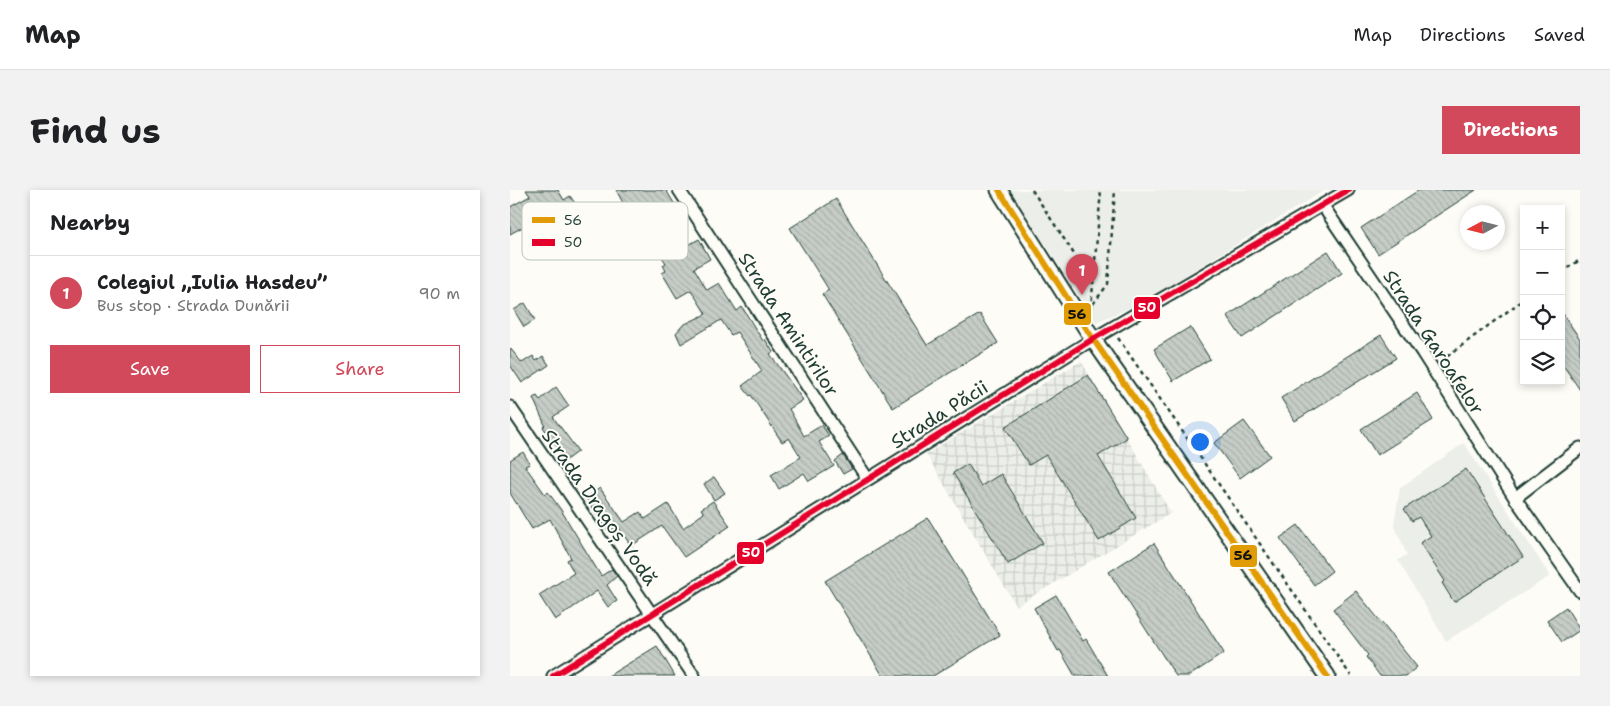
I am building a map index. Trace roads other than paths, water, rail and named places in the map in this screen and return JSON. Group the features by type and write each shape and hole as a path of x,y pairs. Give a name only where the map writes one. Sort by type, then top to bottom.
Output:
{"main road":[{"path":"999,190 1091,335 1327,676"}],"street":[{"name":"Strada Amintirilor","path":"679,190 687,202"},
{"name":"Strada Păcii","path":"553,676 653,615 1091,335 1112,328 1348,190"},
{"name":"Strada Amintirilor","path":"688,204 868,478"},
{"name":"Strada Garoafelor","path":"1323,206 1432,368 1515,498 1580,591"},
{"name":"Strada Dragoș Vodă","path":"510,407 694,676"},
{"path":"1515,498 1580,448"}],"place":[{"name":"Colegiul „Iulia Hasdeu”","path":"1082,295"}]}
